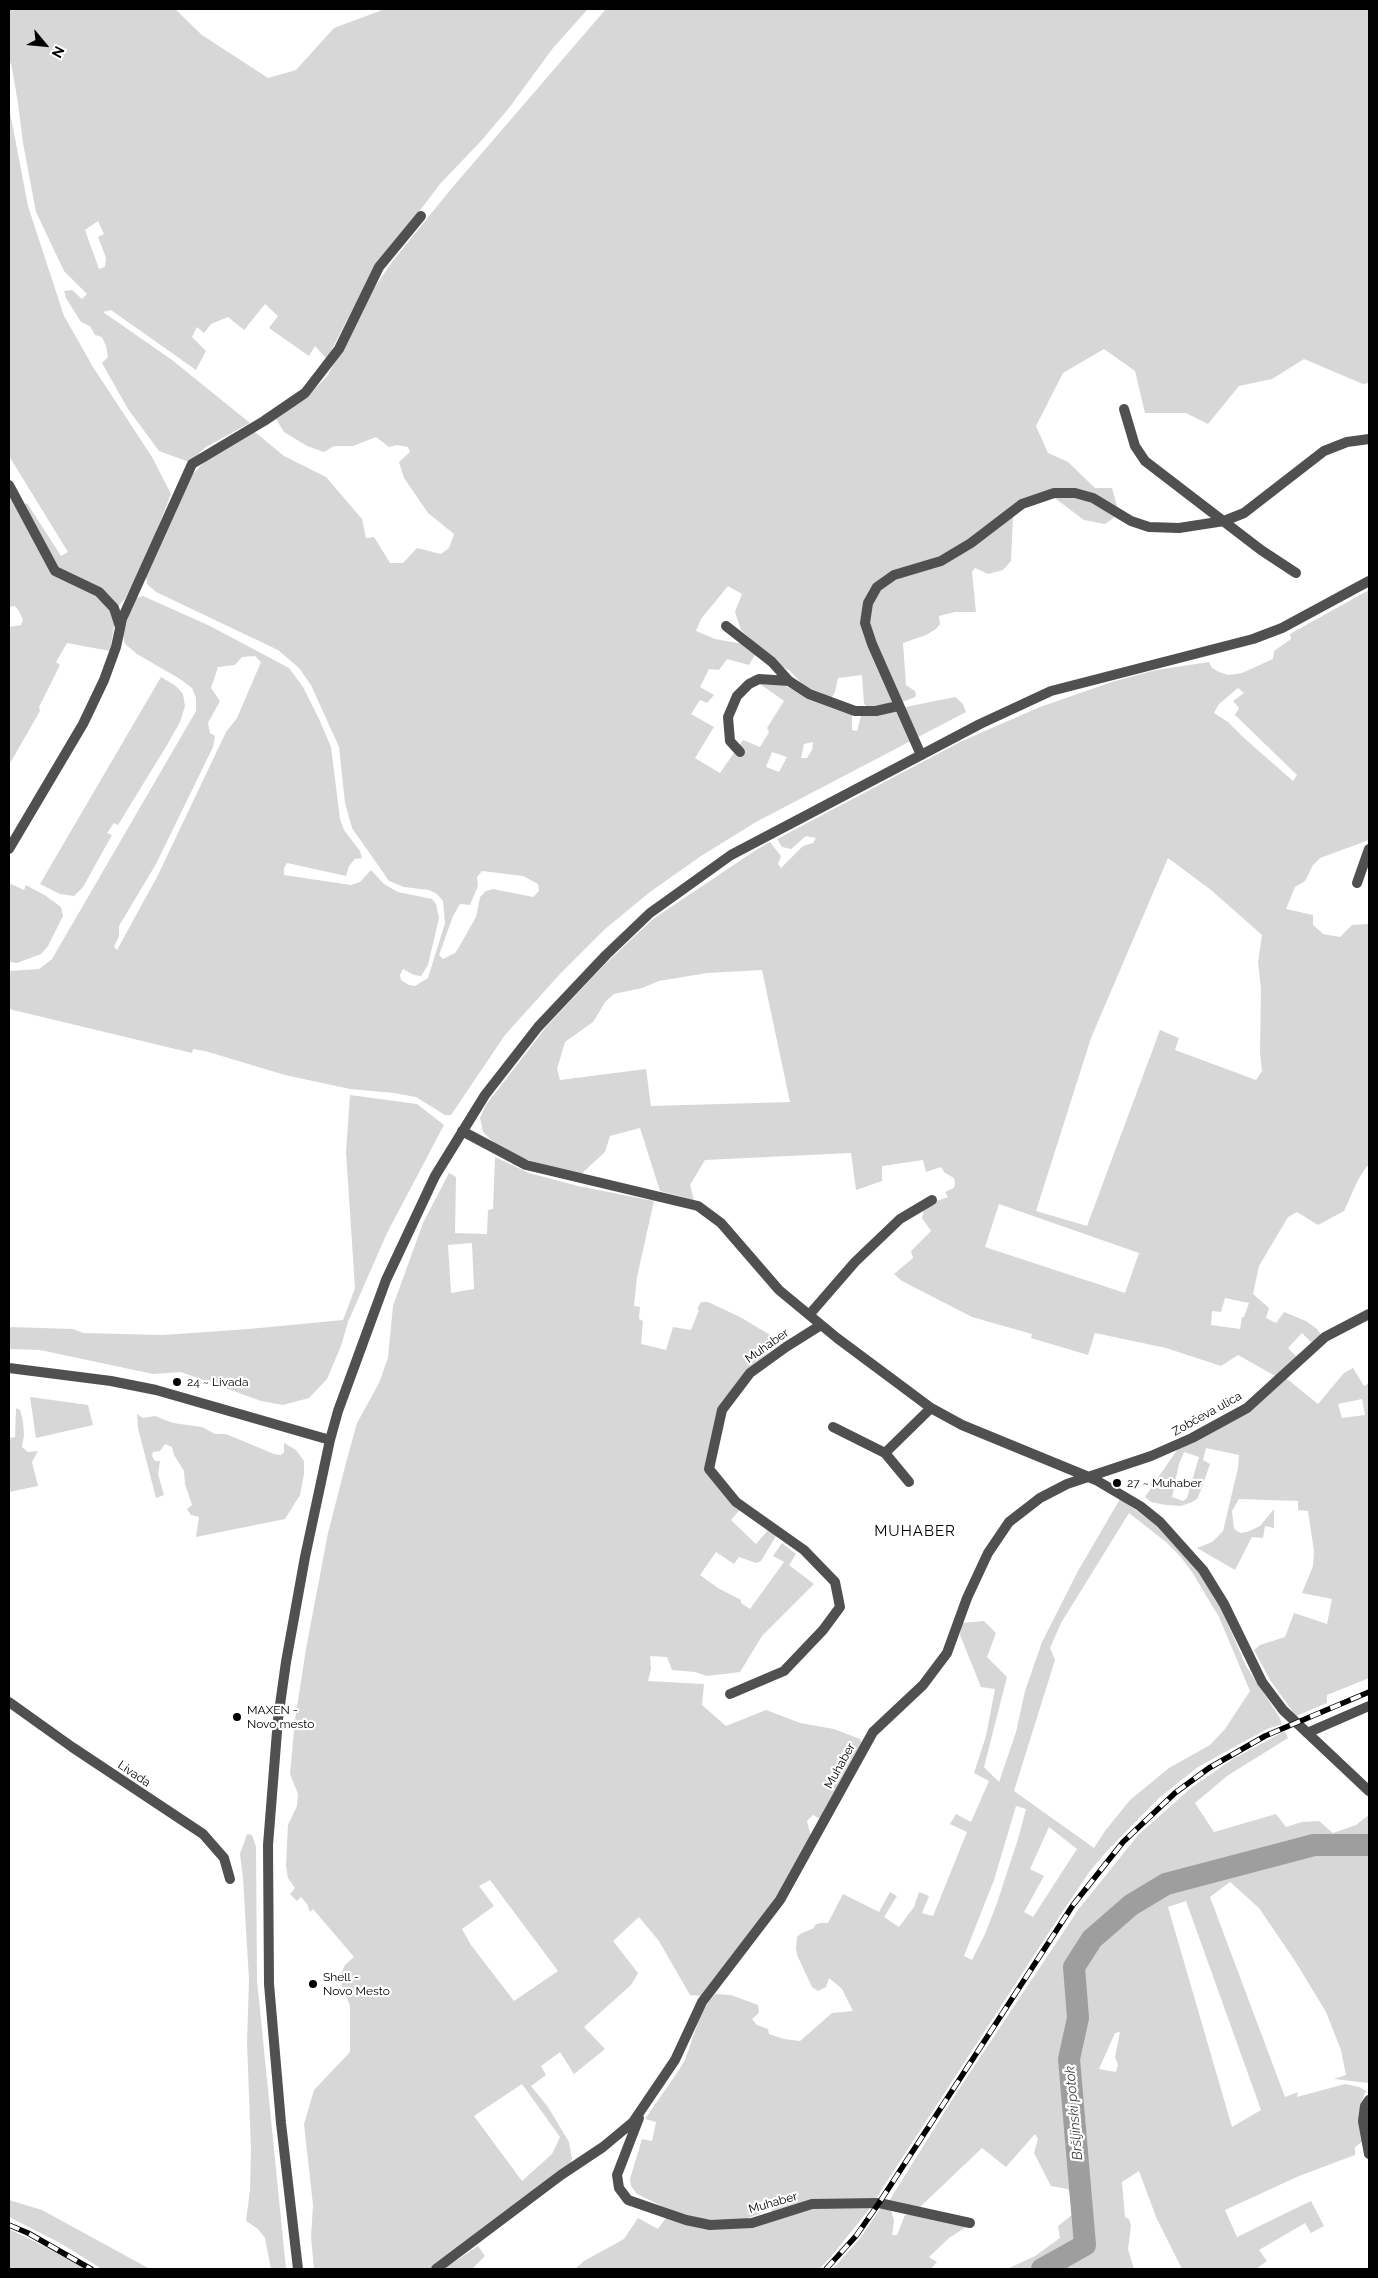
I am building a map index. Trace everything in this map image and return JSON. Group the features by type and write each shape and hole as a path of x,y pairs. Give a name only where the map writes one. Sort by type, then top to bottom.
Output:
{"street":[{"path":"9,848 83,724 104,680 116,646 125,611 192,464 305,393 339,349 379,267 421,216"},
{"path":"1124,409 1135,446 1145,461 1261,550 1296,573"},
{"path":"921,755 898,706 872,644 865,622 868,603 877,587 894,575 940,561 971,543 1022,504 1054,493 1075,493 1093,498 1131,521 1149,526 1179,528 1224,521 1244,513 1324,451 1347,442 1369,439"},
{"path":"9,485 54,571 98,592 114,608 120,627"},
{"path":"298,2269 281,2122 269,1984 268,1845 278,1719 286,1662 305,1557 330,1440 386,1280 435,1176 484,1095 538,1027 606,954 650,914 731,855 980,724 1051,690 1253,639 1282,628 1369,581"},
{"path":"726,626 772,662 789,680 808,694 855,710 876,711 898,706"},
{"path":"740,752 730,741 728,717 738,696 749,684 759,680 789,680"},
{"path":"1357,883 1369,849"},
{"path":"462,1132 526,1165 698,1206 721,1223 780,1290 822,1326 931,1408 980,1432 1091,1477 1118,1492 1160,1522 1204,1570 1224,1604 1262,1682 1283,1710 1369,1791"},
{"path":"809,1315 855,1262 900,1219 932,1200"},
{"name":"Zobčeva ulica","path":"1091,1477 1151,1456 1192,1438 1247,1408 1325,1337 1369,1314"},
{"name":"Muhaber","path":"730,1694 784,1671 823,1630 840,1607 835,1582 804,1550 736,1502 709,1469 722,1410 750,1373 786,1347 822,1326"},
{"path":"9,1368 111,1381 156,1390 330,1440"},
{"path":"885,1454 931,1408"},
{"path":"833,1427 885,1454 909,1482"},
{"name":"Muhaber","path":"436,2269 561,2175 603,2147 632,2122 675,2060 702,2002 780,1900 873,1732 924,1684 947,1653 967,1598 988,1553 1009,1522 1040,1498 1067,1484 1091,1477"},
{"name":"Livada","path":"9,1702 80,1753 203,1834 224,1858 230,1879"},
{"path":"1306,1733 1369,1706"},
{"path":"1369,2100 1365,2106 1363,2121 1369,2154"},
{"name":"Muhaber","path":"644,2105 617,2175 619,2188 628,2200 686,2220 710,2225 752,2223 812,2204 879,2203 970,2223"}],"shaded area":[{"path":"9,9 175,9 202,35 268,78 296,70 334,28 385,9 588,9 553,48 509,108 440,184 384,258 361,293 327,359 315,346 309,356 269,328 278,316 265,304 244,330 228,317 211,324 204,333 197,327 192,337 206,351 196,370 111,310 103,312 172,360 250,423 206,447 189,462 159,451 128,409 102,363 108,357 102,337 95,335 90,326 81,322 66,298 64,291 72,290 82,299 87,294 64,271 36,212 11,63 9,64","holes":["98,221 104,234 98,237 106,258 105,267 99,269 85,230"]},
{"path":"606,9 1369,9 1369,383 1363,384 1304,359 1272,379 1239,386 1208,424 1186,413 1145,413 1135,371 1104,349 1063,373 1036,426 1048,453 1068,462 1095,488 1112,488 1119,514 1105,524 1084,520 1056,499 1037,494 1030,498 1013,517 1011,561 1003,570 988,574 975,568 972,572 976,612 955,612 939,616 940,624 936,629 926,635 903,643 906,685 915,691 916,696 893,705 868,707 864,704 862,675 838,678 835,692 831,699 806,688 790,671 775,662 741,630 735,612 742,594 728,586 701,619 696,631 715,639 743,644 756,653 749,665 727,659 719,670 709,669 700,687 714,695 707,703 700,700 691,714 714,727 695,758 720,773 743,740 760,747 769,732 767,728 784,701 760,684 777,683 814,700 852,714 852,730 857,731 861,716 955,697 963,704 966,712 756,822 701,856 650,892 605,929 560,974 505,1035 451,1115 445,1115 416,1097 350,1089 285,1075 205,1051 193,1049 192,1053 9,1009 9,971 39,969 52,959 196,711 196,698 192,688 137,654 125,644 123,635 130,611 136,598 143,596 210,626 289,668 303,687 331,747 340,819 344,830 360,851 362,858 355,859 349,866 346,876 287,863 284,868 284,875 351,885 360,882 371,870 384,884 398,892 432,899 436,904 439,918 428,965 421,976 414,975 403,969 400,975 401,980 415,986 428,978 445,923 443,901 437,894 429,890 404,887 389,881 352,828 345,803 339,747 311,685 299,668 278,650 156,592 147,584 146,576 190,477 209,457 232,442 255,432 284,456 326,477 362,519 366,538 374,537 390,563 403,563 417,548 441,554 449,548 454,534 428,513 404,478 399,462 410,452 408,447 397,445 389,447 376,437 353,446 334,446 324,452 307,446 284,432 276,419 309,395 328,375 370,294 392,262 451,189","holes":["255,656 261,662 237,718 226,732 158,875 117,950 114,947 119,936 119,926 156,864 213,747 215,736 210,733 208,723 220,701 211,688 218,667 235,665 242,657","813,742 812,750 807,758 801,758 804,744","772,752 787,757 779,772 766,767","482,871 523,876 538,884 539,891 533,897 493,889 486,891 480,897 476,917 459,947 455,953 443,959 439,955 453,916 460,904 470,905 478,886 477,877"]},
{"path":"9,107 28,206 64,316 93,367 152,457 171,494 147,555 125,599 117,607 60,571 23,506 27,503 61,556 68,552 9,456"},
{"path":"9,492 52,571 95,594 109,607 115,620 110,651 67,643 56,662 60,665 39,707 40,711 9,765 9,627 21,625 23,620 15,606 9,607"},
{"path":"1369,590 1369,840 1320,858 1313,865 1305,881 1295,887 1286,909 1313,915 1313,925 1323,934 1340,937 1352,925 1369,924 1369,1166 1367,1166 1358,1180 1344,1211 1318,1225 1297,1212 1288,1217 1259,1266 1253,1294 1269,1308 1266,1318 1276,1323 1284,1312 1306,1321 1317,1329 1321,1335 1313,1344 1302,1333 1288,1348 1298,1358 1277,1377 1238,1355 1221,1366 1166,1348 1095,1333 1088,1355 1031,1338 1032,1334 972,1317 902,1281 894,1274 913,1258 911,1251 931,1231 922,1218 925,1205 948,1197 945,1192 954,1188 955,1183 954,1178 945,1173 941,1167 926,1172 923,1160 882,1166 882,1181 856,1190 851,1153 705,1160 690,1185 694,1200 660,1191 640,1128 610,1136 605,1152 580,1175 515,1156 501,1149 483,1132 480,1118 486,1105 546,1027 604,965 653,919 756,850 770,842 781,856 778,864 781,868 803,846 813,843 816,838 806,836 791,849 782,847 777,839 962,741 1040,707 1115,681 1156,670 1209,662 1212,668 1228,675 1242,673 1273,659 1274,651 1291,639 1290,634","holes":["1238,688 1244,693 1233,701 1239,708 1235,715 1297,775 1293,781 1228,722 1214,713 1219,704","1168,858 1211,890 1262,935 1258,962 1261,989 1260,1052 1262,1071 1256,1080 1175,1050 1179,1038 1160,1030 1087,1226 1036,1211 1091,1038","762,970 790,1102 651,1106 646,1069 560,1080 557,1069 565,1042 593,1022 606,1001 614,994 642,988 659,981 707,973","999,1204 1139,1253 1125,1293 985,1247","1225,1298 1249,1303 1244,1317 1242,1317 1240,1329 1211,1325 1212,1311 1221,1312"]},
{"path":"161,677 176,686 183,694 185,706 180,722 167,745 118,825 114,823 107,833 112,835 83,887 74,896 60,894 40,884"},
{"path":"9,883 24,890 26,885 46,896 61,907 63,916 48,946 41,954 17,963 9,962"},
{"path":"350,1095 417,1104 444,1125 387,1233 348,1322 341,1346 327,1379 309,1398 283,1405 261,1401 181,1372 153,1374 40,1350 9,1349 9,1327 73,1329 83,1333 163,1335 343,1320 355,1288 346,1152"},
{"path":"495,1157 529,1173 578,1186 654,1201 637,1277 634,1306 640,1307 639,1319 643,1321 641,1344 666,1350 673,1327 691,1330 701,1302 708,1302 740,1317 775,1338 775,1346 740,1381 729,1397 713,1467 723,1486 746,1503 731,1520 756,1544 774,1523 776,1536 761,1561 756,1563 739,1557 734,1564 716,1552 700,1575 718,1588 741,1600 741,1603 750,1609 784,1562 773,1556 782,1543 796,1554 789,1565 814,1584 762,1636 740,1672 707,1676 695,1672 672,1670 667,1657 650,1656 651,1669 648,1681 704,1684 702,1705 726,1726 766,1710 800,1723 834,1729 860,1739 862,1743 820,1819 813,1815 807,1821 811,1837 779,1897 703,1996 690,1995 659,1941 639,1917 613,1941 638,1973 631,1985 584,2027 605,2049 574,2074 560,2052 541,2066 546,2075 531,2086 548,2107 569,2142 572,2159 570,2164 468,2244 431,2269 314,2269 311,2237 313,2205 304,2124 314,2090 350,2052 350,2005 342,1988 341,1974 345,1965 354,1957 313,1909 310,1912 307,1904 301,1897 297,1901 290,1894 295,1888 288,1878 286,1866 288,1825 297,1806 298,1794 290,1774 295,1720 306,1649 328,1533 347,1459 357,1423 379,1383 388,1358 393,1306 423,1223 449,1173 456,1177 455,1233 487,1234 488,1210 493,1209","holes":["472,1243 474,1289 451,1293 448,1245","490,1880 558,1971 514,2001 471,1945 462,1929 494,1906 479,1886","522,2084 560,2137 552,2154 522,2181 474,2116"]},
{"path":"1353,1368 1364,1386 1369,1383 1369,1678 1327,1695 1327,1703 1296,1716 1270,1680 1254,1650 1260,1645 1285,1637 1294,1613 1327,1624 1332,1599 1302,1593 1313,1566 1314,1551 1308,1511 1298,1510 1298,1501 1239,1499 1232,1511 1234,1528 1237,1531 1241,1533 1247,1532 1260,1526 1274,1509 1274,1528 1265,1526 1263,1538 1252,1537 1235,1570 1197,1548 1212,1542 1223,1531 1238,1468 1239,1455 1206,1448 1203,1460 1210,1464 1197,1499 1192,1502 1181,1506 1166,1505 1151,1502 1145,1497 1179,1447 1286,1378 1318,1404 1344,1373","holes":["1362,1399 1365,1415 1342,1418 1338,1404","1184,1452 1199,1457 1187,1498 1183,1501 1172,1497 1179,1464"]},
{"path":"30,1397 88,1405 93,1425 36,1438"},
{"path":"16,1408 20,1410 23,1421 24,1435 22,1447 28,1452 38,1451 32,1462 38,1486 9,1492 9,1438 15,1437"},
{"path":"137,1414 143,1418 155,1416 173,1423 202,1427 215,1434 226,1434 274,1454 281,1455 284,1452 284,1443 296,1450 304,1461 304,1474 300,1495 285,1519 196,1537 199,1517 191,1515 187,1509 192,1505 185,1484 184,1471 174,1455 172,1447 165,1444 160,1451 153,1452 152,1456 155,1461 160,1461 158,1474 164,1495 156,1498 138,1428"},
{"path":"1120,1499 1158,1526 1203,1577 1218,1601 1246,1666 1282,1724 1267,1729 1198,1767 1159,1798 1106,1852 1090,1871 1059,1917 867,2212 819,2269 575,2269 584,2261 624,2239 638,2218 658,2229 667,2216 705,2227 769,2220 772,2208 740,2222 712,2222 674,2212 637,2194 631,2186 630,2179 642,2139 652,2141 656,2122 645,2119 685,2060 702,2011 715,1994 731,1995 758,2005 759,2013 752,2019 757,2025 768,2029 769,2034 784,2039 800,2041 832,2013 853,2011 842,1989 829,1978 826,1987 818,1991 812,1987 797,1955 796,1948 797,1937 800,1934 820,1923 828,1923 843,1894 879,1912 890,1892 897,1896 884,1917 899,1927 914,1907 919,1892 929,1896 922,1913 933,1916 967,1832 950,1824 956,1814 971,1822 989,1781 974,1773 986,1736 995,1689 981,1687 960,1635 961,1623 984,1621 996,1633 987,1657 1007,1677 984,1767 999,1782 1016,1732 1025,1691 1042,1642 1078,1571","holes":["1129,1513 1166,1542 1192,1572 1219,1617 1250,1691 1225,1729 1210,1745 1169,1768 1130,1800 1094,1848 1014,1791 1055,1660 1050,1648 1061,1623","1016,1806 1026,1809 997,1903 972,1960 964,1956 994,1880","1049,1827 1077,1849 1033,1917 1024,1912 1044,1876 1030,1869"]},
{"path":"1285,1731 1288,1738 1227,1776 1195,1803 1214,1832 1276,1814 1286,1827 1302,1822 1319,1821 1333,1833 1356,1825 1369,1815 1369,2083 1334,2079 1346,2075 1341,2050 1326,2012 1295,1961 1259,1908 1230,1882 1210,1897 1285,2097 1298,2092 1297,2097 1345,2084 1359,2087 1366,2091 1361,2103 1363,2141 1355,2147 1355,2155 1299,2176 1225,2210 1237,2237 1311,2201 1324,2226 1311,2233 1305,2223 1259,2250 1267,2261 1256,2269 1182,2269 1156,2217 1139,2171 1122,2182 1125,2217 1129,2219 1131,2226 1128,2249 1134,2269 1007,2269 1035,2256 1060,2238 1058,2226 1078,2210 1068,2189 1051,2186 1034,2153 1038,2139 1035,2134 1006,2167 982,2148 919,2208 889,2201 959,2089 1078,1910 1138,1835 1192,1787 1233,1759","holes":["1186,1901 1261,2110 1232,2127 1168,1907","1120,2032 1115,2057 1118,2065 1116,2072 1099,2069 1115,2033"]},
{"path":"247,1834 252,1835 256,1847 257,1980 286,2269 271,2269 265,2238 258,2229 246,2221 250,2190 251,2150 247,2042 249,1980 240,1854"},
{"path":"9,2200 42,2210 150,2269 102,2269 60,2243 9,2217"},
{"path":"882,2206 891,2210 894,2221 892,2235 897,2235 905,2215 910,2214 966,2227 949,2238 929,2257 937,2262 931,2269 833,2269 861,2237"},
{"path":"9,2229 66,2257 85,2269 9,2269"},
{"path":"478,2246 485,2256 472,2269 444,2269"}],"waterway":[{"name":"Bršljinski potok","path":"1042,2269 1085,2245 1069,2059 1078,2018 1074,1967 1092,1939 1131,1905 1166,1884 1314,1845 1369,1845"}],"railway":[{"path":"826,2269 856,2236 879,2203 1073,1905 1123,1842 1175,1793 1209,1768 1265,1736 1369,1692"},
{"path":"9,2225 28,2233 91,2269"}],"place":[{"name":"24 ~ Livada","path":"177,1382"},
{"name":"27 ~ Muhaber","path":"1117,1483"},
{"name":"MAXEN - Novo mesto","path":"237,1717"},
{"name":"Shell - Novo Mesto","path":"313,1984"}],"district":[{"name":"MUHABER","path":"915,1531"}]}
